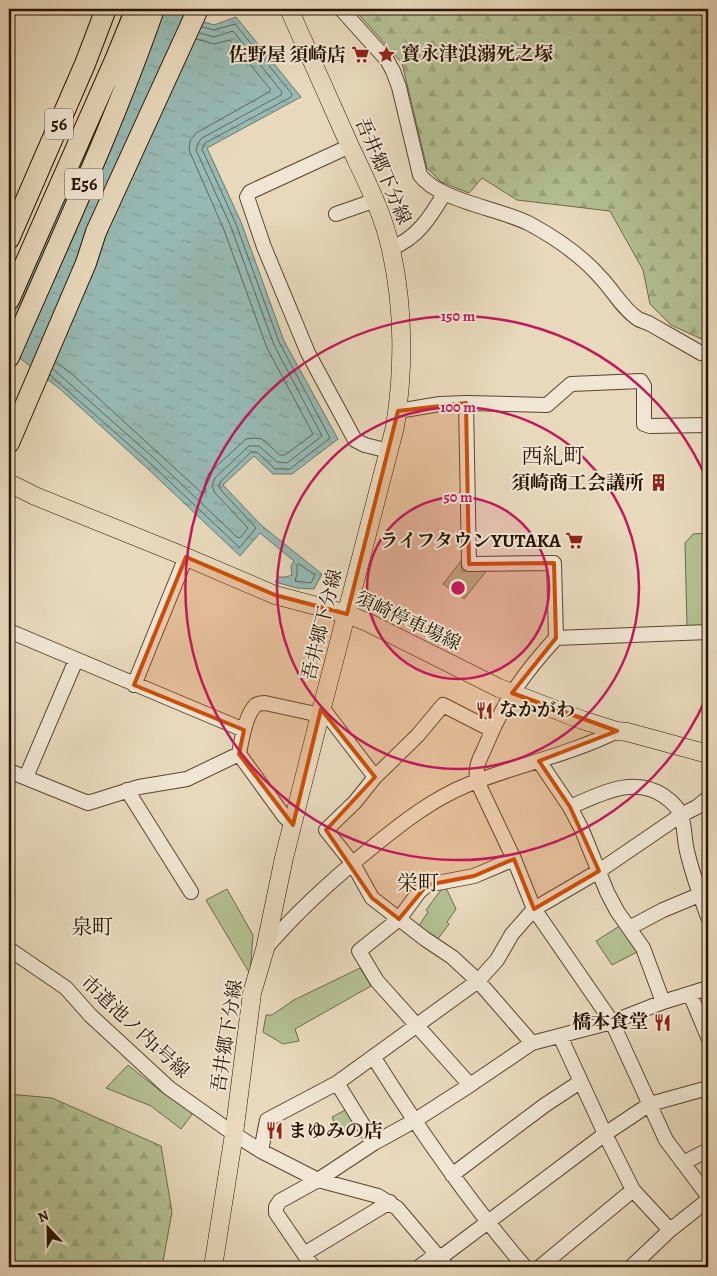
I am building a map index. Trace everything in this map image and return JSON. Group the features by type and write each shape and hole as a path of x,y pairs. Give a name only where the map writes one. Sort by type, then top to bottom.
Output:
{"highway":[{"name":"56","path":"9,239 85,64 106,9"},
{"path":"9,300 136,9"},
{"name":"E56","path":"9,356 102,141 154,9"},
{"path":"9,443 86,263 96,232 198,9"}],"main road":[{"name":"吾井郷下分線","path":"214,1267 234,1134 252,993 265,949 292,825 398,411 401,353 400,325 396,275 391,248 376,200 289,9"},
{"name":"須崎停車場線","path":"9,483 35,496 275,595 347,614 369,623 462,670 557,711 616,731 627,732 708,754"}],"street":[{"path":"341,9 387,60 393,71 399,87 420,175 426,183 444,194 501,212 530,224 590,265 611,288 626,309 638,319 708,355"},
{"path":"350,146 250,192 247,197 264,248 308,353 355,440 365,445 389,451"},
{"path":"391,248 400,245 414,236 430,217 444,194"},
{"path":"336,214 376,200"},
{"path":"398,411 440,404 547,405 571,384 641,381 644,386 644,424 650,426 708,425"},
{"path":"466,403 469,564 554,563 556,638 511,692 492,730 476,769 477,782 514,859 534,909 612,1022 666,1140 708,1196"},
{"path":"134,685 186,557"},
{"path":"9,631 244,730"},
{"path":"556,638 708,632"},
{"path":"26,777 76,660"},
{"path":"292,825 239,754 244,730 254,707 265,703 321,714 375,776"},
{"path":"492,730 443,705 418,735 375,776 355,802 326,830 352,864 372,898 452,957 478,981 532,1043"},
{"path":"265,949 287,923 331,881 402,824 436,800 477,782 579,747 616,731"},
{"path":"9,771 85,803 127,790 187,779 239,754"},
{"path":"539,760 582,830 607,892 617,911 643,948 663,1002"},
{"path":"570,808 609,790 637,786 654,789 666,797 674,804 681,815 687,850 699,895 708,917"},
{"path":"127,790 191,892"},
{"path":"261,1151 267,1120 337,1083 478,981 497,960 512,934 534,909 599,870 708,798"},
{"path":"470,1085 376,981 358,951 399,919 419,892 427,886 474,876 514,859"},
{"path":"629,928 663,910 699,895"},
{"name":"市道池ノ内1号線","path":"11,954 66,988 90,1015 169,1088 234,1134 261,1151 318,1180 378,1196 390,1202"},
{"path":"312,1267 276,1213 276,1207 280,1201 318,1180 374,1143 414,1121 532,1043 612,1022 663,1002 708,988"},
{"path":"690,994 708,1037"},
{"path":"560,1036 580,1082 633,1190 670,1230"},
{"path":"374,1058 414,1121 452,1175 488,1224 524,1267"},
{"path":"452,1175 545,1105 580,1082"},
{"path":"337,1083 374,1143"},
{"path":"419,1267 441,1260 605,1134 650,1104 708,1088"},
{"path":"683,1163 708,1150"},
{"path":"540,1267 633,1190"},
{"path":"631,1267 670,1230 708,1200"},
{"path":"304,1254 390,1202 441,1260"}],"highlighted area":[{"path":"466,403 469,564 554,563 556,638 512,693 617,731 539,761 570,807 599,871 534,909 514,859 474,876 427,885 399,919 372,898 326,830 375,777 321,709 293,825 239,754 244,730 134,685 186,557 275,595 347,614 398,411"}],"green space":[{"path":"354,9 377,9 383,15 393,9 708,9 708,342 671,325 650,304 643,270 610,211 517,200 482,178 469,193 441,182 427,168 402,63"},
{"path":"708,533 708,626 687,627 685,543 693,534"},
{"path":"461,561 462,571 488,569 464,599 443,584"},
{"path":"446,888 456,909 447,922 449,924 437,940 418,927 428,912 426,910 441,890"},
{"path":"227,889 253,935 250,974 206,900"},
{"path":"621,925 639,951 612,965 596,941"},
{"path":"360,968 371,986 295,1029 299,1041 283,1044 263,1032 266,1015 272,1015 294,1000"},
{"path":"128,1065 163,1093 193,1113 181,1129 151,1106 106,1088"},
{"path":"9,1094 52,1098 161,1146 172,1212 162,1267 9,1267"},
{"path":"347,1109 359,1128 346,1136 342,1127 337,1129 332,1117"}],"water":[{"path":"124,9 200,9 204,22 214,25 236,17 301,97 207,148 241,222 284,341 338,439 292,474 273,474 254,456 223,485 261,525 322,574 314,589 297,588 275,582 279,577 292,575 291,566 294,561 260,533 240,556 60,389 9,350 9,311"}],"place":[{"name":"寶永津浪溺死之塚","path":"387,54"},
{"name":"佐野屋 須崎店","path":"360,55"},
{"name":"須崎商工会議所","path":"658,483"},
{"name":"ライフタウンYUTAKA","path":"575,541"},
{"name":"なかがわ","path":"485,710"},
{"name":"橋本食堂","path":"662,1022"},
{"name":"まゆみの店","path":"274,1131"}],"district":[{"name":"西糺町","path":"553,456"},
{"name":"栄町","path":"418,883"},
{"name":"泉町","path":"92,927"}]}
